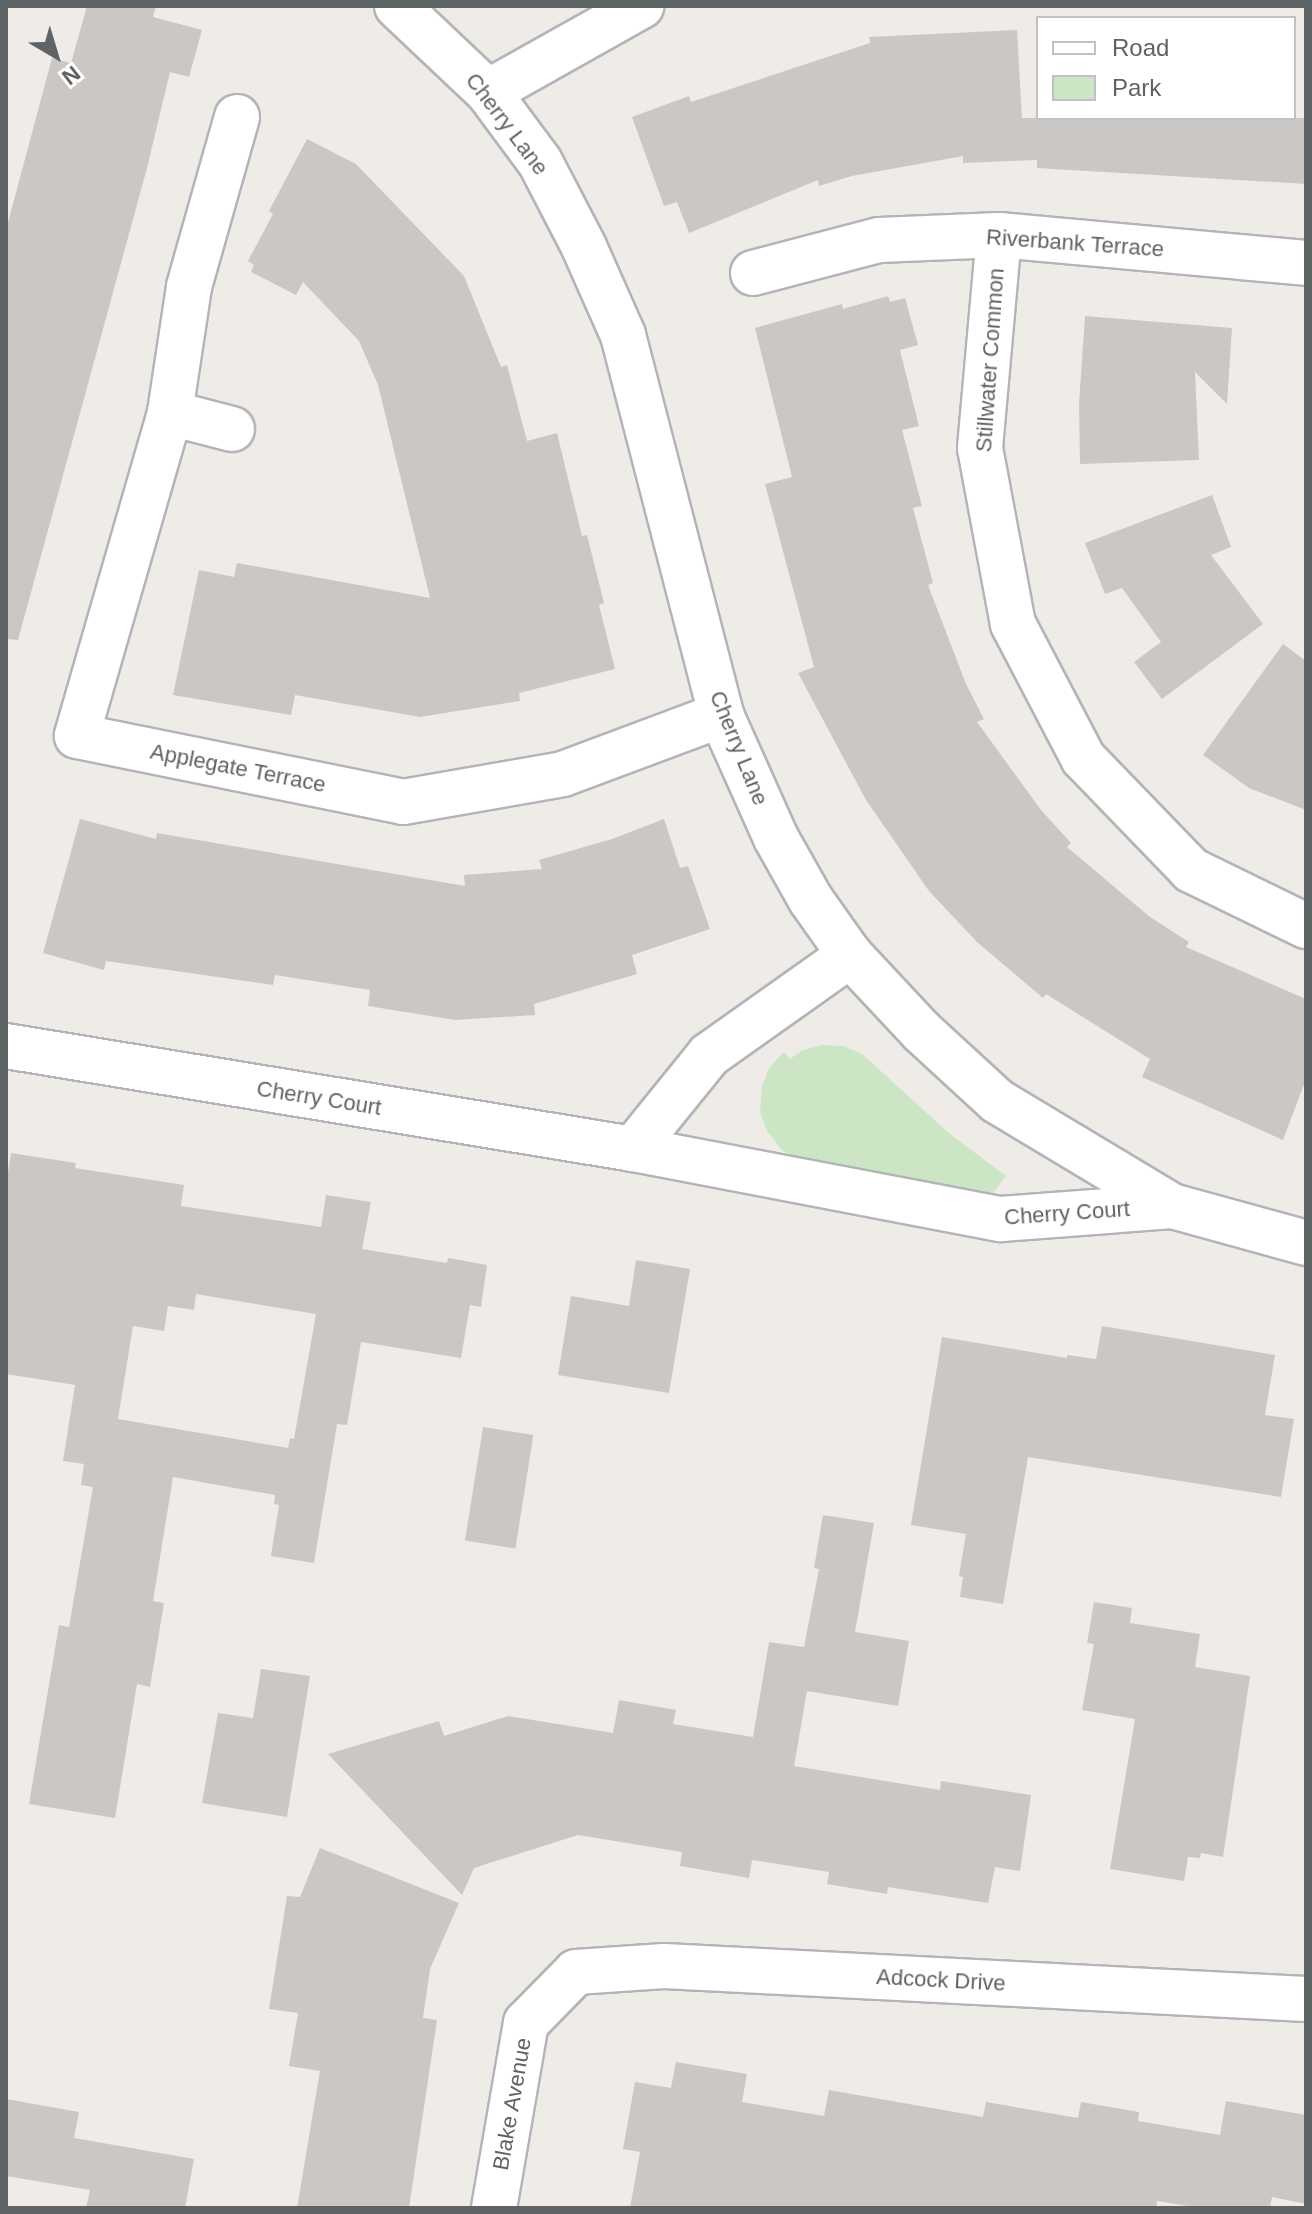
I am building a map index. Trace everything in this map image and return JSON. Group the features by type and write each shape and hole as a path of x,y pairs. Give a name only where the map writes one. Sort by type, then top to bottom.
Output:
{"street":[{"name":"Cherry Lane","path":"397,6 488,92 540,162 623,335 721,715 776,838 811,900 850,955 921,1031 997,1101 1172,1206 1306,1243"},
{"path":"488,92 641,6"},
{"name":"Applegate Terrace","path":"237,117 189,287 170,413 77,736 403,802 563,774 721,715"},
{"name":"Riverbank Terrace","path":"753,273 879,240 999,235 1306,263"},
{"name":"Stillwater Common","path":"999,235 980,448 1013,624 1083,758 1191,870 1306,926"},
{"path":"170,413 232,429"},
{"path":"633,1149 709,1055 850,955"},
{"name":"Cherry Court","path":"6,1046 633,1149 1001,1219 1172,1206"},
{"name":"Adcock Drive","path":"576,1972 664,1966 1304,1989"},
{"name":"Blake Avenue","path":"494,2208 526,2023 576,1972"}],"green space":[{"path":"822,1045 843,1046 862,1054 950,1134 1006,1176 993,1193 802,1161 782,1150 767,1131 760,1112 762,1087 769,1068 784,1052 790,1059 803,1050"}],"building":[{"path":"87,6 156,6 153,17 202,30 189,77 170,72 147,168 18,640 6,639 6,230 52,58 71,63"},
{"path":"1017,30 1022,118 1306,118 1306,184 1037,168 1037,160 963,163 963,156 852,176 819,186 818,180 689,233 677,202 664,206 632,117 689,96 691,102 870,43 869,37"},
{"path":"307,139 356,164 464,276 501,367 507,365 527,441 557,433 582,536 587,535 604,603 599,605 615,669 519,693 520,701 420,717 295,695 291,715 173,695 199,570 234,577 237,563 430,598 378,385 359,341 303,282 296,295 251,272 254,265 248,261 273,214 269,211"},
{"path":"888,296 890,302 905,298 918,345 900,350 919,426 902,430 922,506 913,508 933,583 928,585 966,684 984,719 977,722 1041,810 1071,843 1067,847 1150,917 1189,942 1186,947 1306,999 1306,1079 1283,1140 1142,1077 1150,1059 1046,994 1043,998 977,942 929,891 866,800 798,673 814,667 765,484 792,477 755,328 842,304 843,309"},
{"path":"1085,316 1232,328 1227,404 1195,372 1199,460 1080,464 1079,403"},
{"path":"1212,495 1231,547 1211,555 1263,624 1162,699 1134,662 1161,642 1122,588 1105,594 1085,543"},
{"path":"1283,644 1306,661 1306,810 1249,788 1203,755"},
{"path":"80,819 156,839 157,833 465,886 464,875 542,869 539,860 612,839 664,819 680,868 688,866 710,929 632,955 637,974 534,1004 535,1015 455,1020 368,1006 370,990 275,975 273,985 106,961 104,970 43,953"},
{"path":"11,1153 76,1163 75,1168 184,1185 181,1206 321,1227 326,1195 371,1202 362,1249 447,1263 448,1258 487,1265 481,1307 470,1305 461,1358 361,1342 347,1425 337,1424 314,1563 271,1556 279,1505 274,1504 275,1495 173,1477 153,1601 164,1603 150,1687 137,1684 115,1818 29,1804 59,1625 69,1627 93,1487 81,1485 84,1464 63,1461 75,1385 6,1374 6,1185","holes":["196,1294 316,1314 294,1439 290,1438 288,1448 118,1419 133,1326 164,1331 168,1306 194,1310"]},
{"path":"636,1260 690,1269 669,1393 558,1375 571,1296 629,1306"},
{"path":"1102,1326 1275,1355 1265,1415 1294,1419 1281,1497 1028,1457 1003,1604 960,1597 963,1577 959,1576 966,1534 911,1525 942,1337 1067,1358 1067,1355 1096,1359"},
{"path":"483,1427 533,1435 515,1549 465,1541"},
{"path":"823,1515 874,1523 855,1632 909,1641 898,1706 807,1691 794,1766 940,1790 941,1781 1031,1795 1020,1871 995,1867 988,1903 888,1887 887,1894 827,1884 829,1872 752,1860 749,1878 680,1866 682,1852 578,1835 474,1868 462,1895 328,1754 439,1721 444,1736 508,1716 613,1733 619,1700 676,1710 673,1724 753,1737 769,1642 804,1647 819,1569 814,1568"},
{"path":"1094,1602 1132,1608 1130,1623 1200,1634 1195,1667 1250,1676 1223,1857 1201,1853 1200,1858 1188,1857 1184,1881 1110,1869 1135,1719 1082,1710 1094,1644 1087,1643"},
{"path":"261,1669 310,1676 287,1817 202,1803 218,1713 253,1718"},
{"path":"320,1848 459,1903 430,1969 423,2018 437,2020 409,2208 297,2208 320,2071 289,2066 298,2013 269,2009 287,1896 300,1897"},
{"path":"676,2062 747,2074 742,2102 824,2116 829,2090 983,2117 986,2102 1078,2118 1081,2102 1139,2112 1138,2121 1220,2135 1226,2101 1306,2115 1306,2204 1272,2197 1270,2208 1200,2208 1157,2201 1156,2208 630,2208 640,2152 623,2149 635,2082 671,2088"},
{"path":"6,2099 79,2112 74,2138 194,2159 185,2208 86,2208 90,2190 6,2176"}]}
